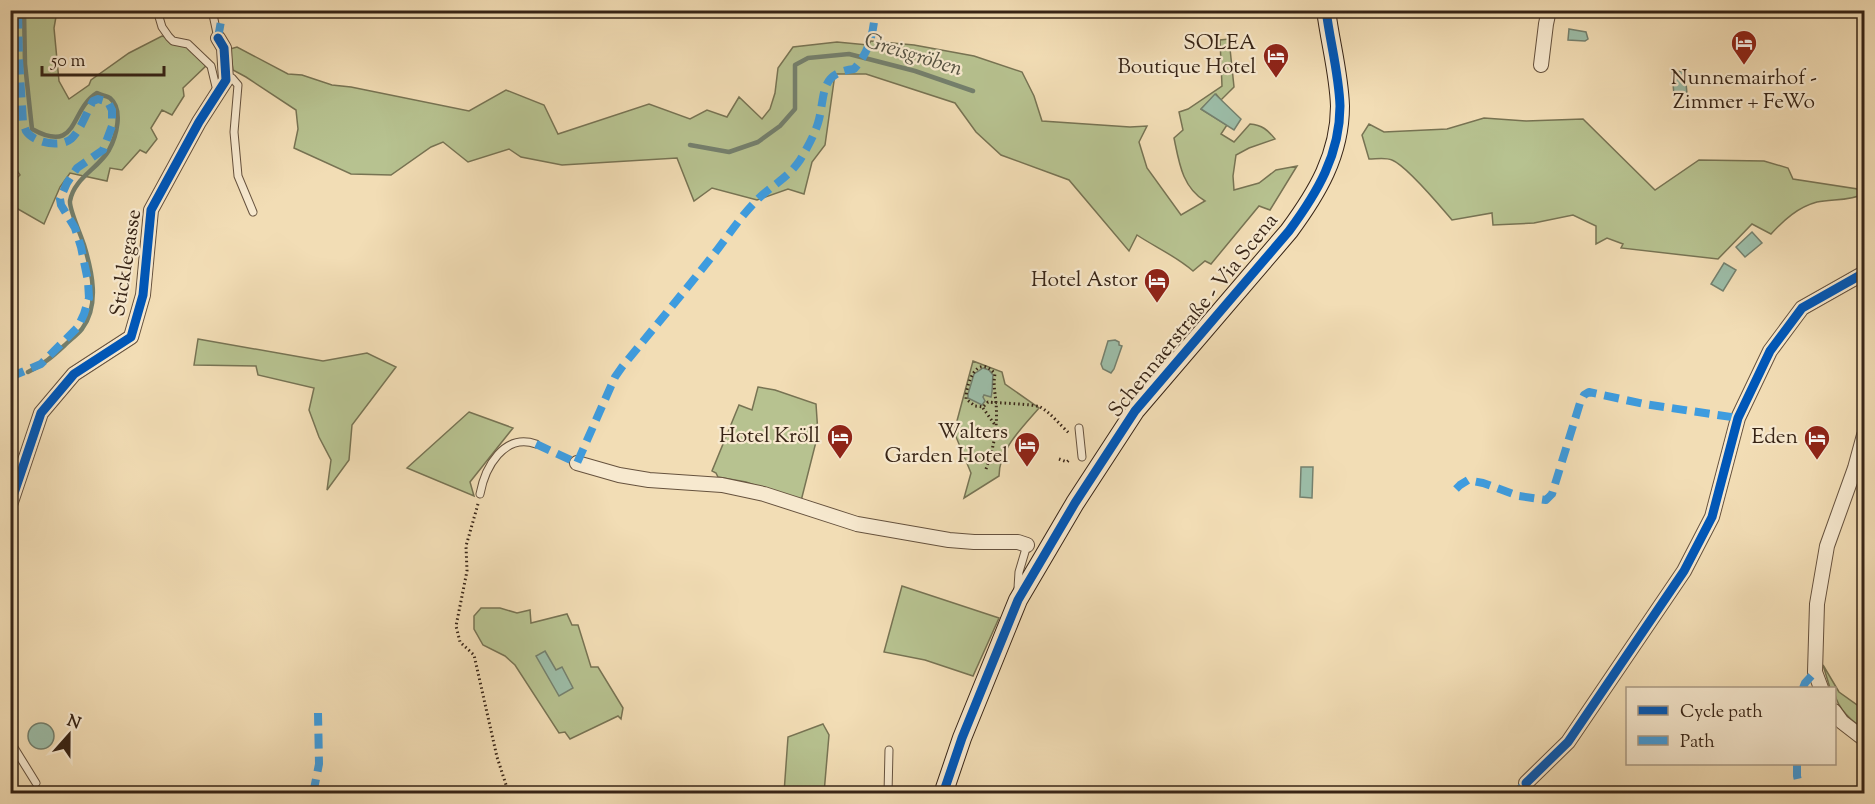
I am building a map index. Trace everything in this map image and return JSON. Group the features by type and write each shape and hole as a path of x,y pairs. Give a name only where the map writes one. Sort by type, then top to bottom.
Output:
{"street":[{"name":"Schennaerstraße - Via Scena","path":"943,794 962,738 1018,600 1075,502 1135,411 1289,231 1312,200 1325,174 1339,124 1340,106 1326,10"},
{"path":"1541,65 1549,10"},
{"path":"221,43 226,74"},
{"name":"Sticklegasse","path":"10,505 41,413 74,374 131,337 143,295 151,210 199,122 218,94 226,74"},
{"path":"1526,783 1568,742 1684,571 1712,517 1738,418 1770,351 1802,308 1864,273"},
{"path":"1821,687 1815,665 1817,604 1822,569 1827,546 1855,468 1864,435"},
{"path":"577,464 649,480 722,485 869,526 949,540 1018,542 1027,545"},
{"path":"1836,714 1842,722 1864,739"}],"lane":[{"path":"157,10 162,27 172,41 188,44 208,63 213,70 218,94"},
{"path":"212,10 221,43"},
{"path":"226,74 238,85 234,132 238,176 253,212"},
{"path":"1079,428 1082,457"},
{"path":"480,494 482,482 491,464 507,447 517,441 529,441 536,444"},
{"path":"1018,600 1019,572 1027,545"},
{"path":"10,741 36,783"},
{"path":"888,794 889,750"}],"path":[{"path":"986,469 993,452 996,426 996,403 993,386 994,374 991,369 983,367 976,369 972,374 966,399 975,406 983,408 996,426"},
{"path":"983,408 988,402 1040,406 1070,434"},
{"path":"480,494 466,546 467,571 456,626 460,642 474,655 497,757 510,794"}],"shaded area":[{"path":"11,11 57,11 54,28 59,81 69,99 129,53 162,36 184,42 209,63 183,88 184,96 172,115 162,110 151,128 157,139 146,153 140,150 122,170 110,168 107,181 70,173 60,187 44,224 11,205 11,184 20,175 13,165 11,166"},
{"path":"1569,29 1586,32 1588,39 1585,41 1568,40"},
{"path":"1229,39 1234,87 1221,100 1216,94 1201,109 1227,125 1221,134 1234,142 1250,124 1264,128 1275,139 1236,155 1234,190 1259,183 1276,170 1297,166 1270,210 1259,206 1211,264 1205,261 1193,271 1173,256 1137,235 1129,251 1069,180 1001,155 976,132 955,103 866,74 835,74 825,145 812,162 804,194 788,189 757,200 712,188 694,201 677,158 562,165 521,157 509,149 468,162 443,142 431,147 391,175 351,174 294,148 298,129 296,110 233,70 230,49 237,47 288,74 302,75 332,85 469,111 506,90 544,105 558,134 649,104 690,119 707,110 727,117 739,97 762,119 770,109 775,93 778,68 793,47 837,42 868,45 871,41 914,45 974,56 1022,72 1034,96 1042,121 1130,127 1147,126 1139,142 1147,168 1181,215 1205,201 1191,189 1180,165 1174,138 1183,130 1179,112 1188,109 1222,86 1220,40"},
{"path":"1685,71 1687,94 1674,95 1672,72"},
{"path":"1215,94 1241,119 1234,130 1201,109"},
{"path":"1484,118 1526,121 1583,119 1655,190 1699,160 1764,161 1788,168 1793,179 1864,190 1864,194 1853,198 1810,204 1792,215 1771,234 1752,224 1718,259 1621,248 1623,244 1607,238 1596,244 1596,226 1573,215 1534,223 1493,225 1492,213 1452,220 1423,187 1398,164 1392,160 1369,159 1362,135 1369,124 1384,132 1447,129"},
{"path":"1752,232 1762,243 1745,257 1736,247"},
{"path":"1724,263 1736,270 1723,291 1711,284"},
{"path":"198,339 323,361 367,353 396,367 352,425 349,460 327,490 331,460 309,410 314,388 258,375 256,366 194,365"},
{"path":"1115,340 1122,346 1111,373 1103,369 1101,364 1108,341"},
{"path":"973,361 1002,372 1005,384 1039,408 1007,448 999,476 964,498 971,473 954,432"},
{"path":"983,368 989,370 993,375 991,397 984,395 985,401 982,405 968,398 968,394 974,374"},
{"path":"758,387 775,390 816,404 818,434 801,501 746,482 718,477 712,471 739,405 752,410"},
{"path":"469,412 513,428 470,482 474,496 407,468"},
{"path":"1301,467 1313,467 1312,498 1300,497"},
{"path":"902,586 999,618 973,676 925,660 884,652"},
{"path":"481,608 500,608 517,613 530,610 531,623 567,614 572,625 578,625 591,667 598,667 623,708 621,719 618,716 570,739 565,732 559,733 515,665 505,656 483,645 474,629 474,616"},
{"path":"545,651 556,670 562,667 573,688 559,696 536,656"},
{"path":"1823,665 1839,692 1864,710 1864,729 1840,707 1836,698 1836,687 1830,687"},
{"path":"41,723 50,727 54,736 50,745 41,749 32,745 28,736 32,727"},
{"path":"823,724 829,735 824,793 784,793 788,737"}],"waterway":[{"path":"24,10 25,64 32,129 47,136 58,137 66,134 88,100 97,93 110,98 117,109 118,116 116,131 109,150 76,186 70,201 92,277 93,299 88,320 80,331 56,353 28,372"},
{"name":"Greisgröben","path":"690,145 729,152 758,142 780,126 795,109 795,65 808,58 849,54 915,71 973,91"}],"marked path":[{"path":"10,377 41,364 78,327 84,314 89,298 81,247 75,228 61,205 60,199 77,168 103,150 112,126 112,110 108,102 98,99 93,101 78,131 66,142 47,143 35,139 26,131 23,122 18,10"},
{"path":"218,38 223,10"},
{"path":"536,444 577,463 615,377 622,367 746,213 800,160 816,128 823,95 829,81 842,71 854,69 867,49 872,34 875,10"},
{"path":"1456,489 1468,480 1519,496 1546,500 1552,494 1580,403 1584,395 1589,392 1644,404 1738,418"},
{"path":"1803,687 1815,672"},
{"path":"313,794 319,764 318,713"},
{"path":"1797,765 1801,794"},
{"path":"1514,794 1526,783"}],"cycle path":[{"path":"943,794 962,738 1018,600 1075,503 1135,411 1289,231 1325,173 1336,141 1340,106 1326,10"},
{"path":"10,505 41,413 74,374 131,337 143,295 151,210 199,122 226,80 224,48 218,38"},
{"path":"1526,783 1568,742 1684,571 1712,517 1738,418 1770,351 1802,308 1864,273"}],"place":[{"name":"Nunnemairhof - Zimmer + FeWo","path":"1744,66"},
{"name":"SOLEA Boutique Hotel","path":"1276,79"},
{"name":"Hotel Astor","path":"1157,304"},
{"name":"Hotel Kröll","path":"840,460"},
{"name":"Eden","path":"1817,461"},
{"name":"Walters Garden Hotel","path":"1027,468"}]}
